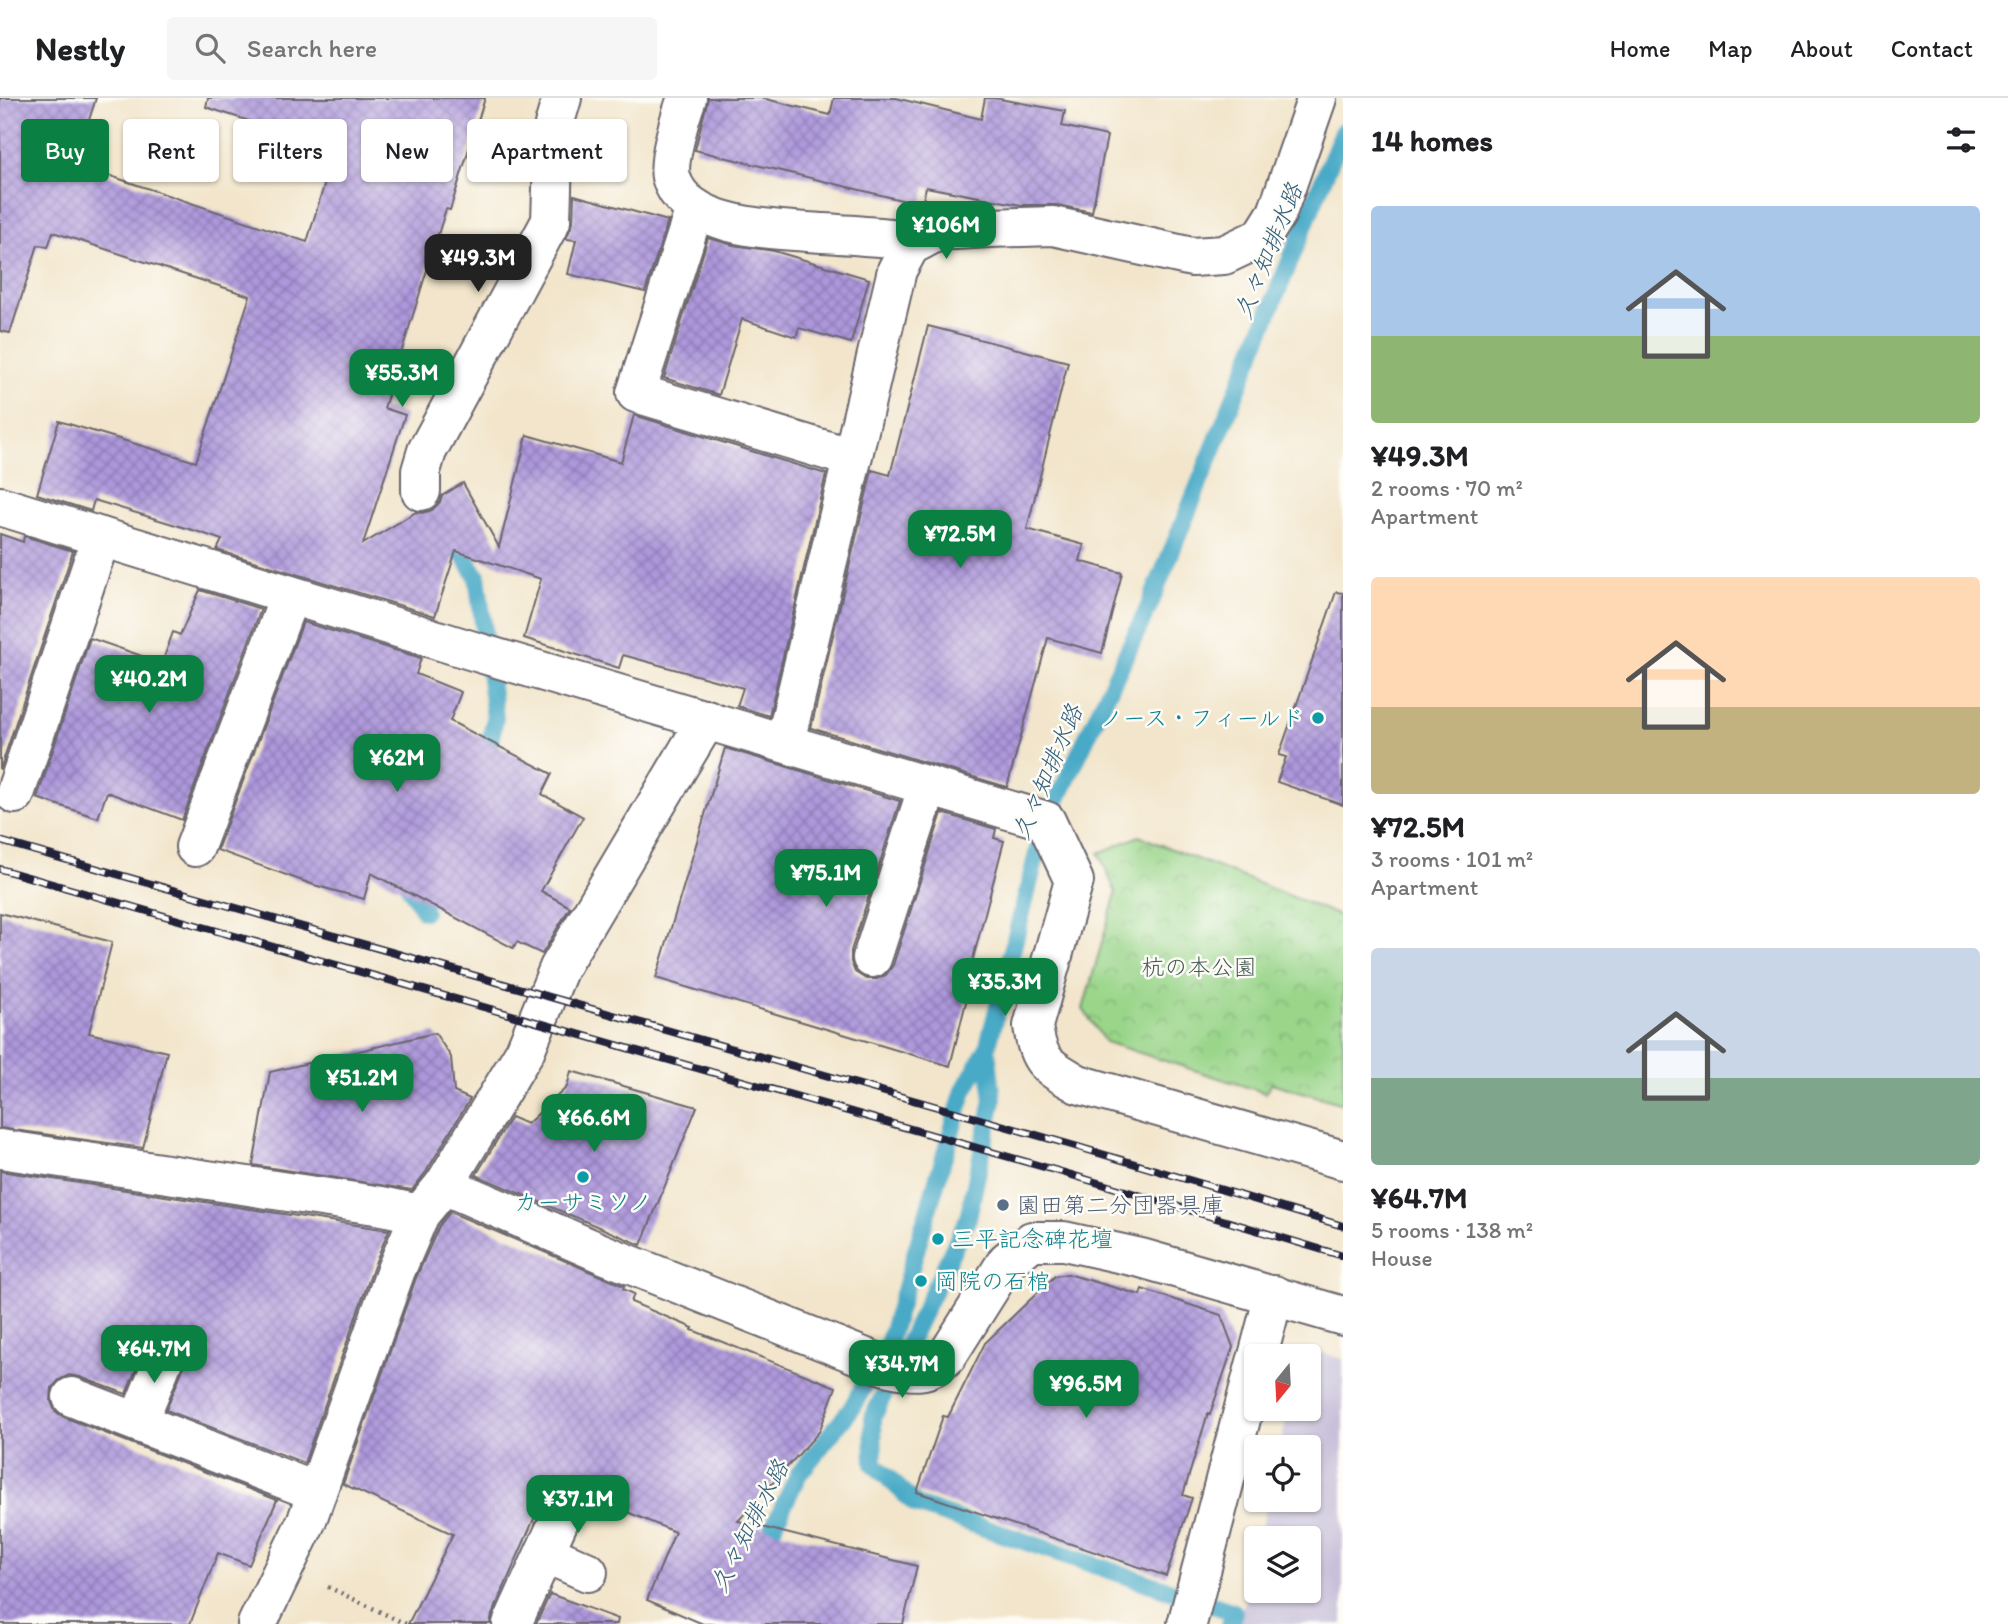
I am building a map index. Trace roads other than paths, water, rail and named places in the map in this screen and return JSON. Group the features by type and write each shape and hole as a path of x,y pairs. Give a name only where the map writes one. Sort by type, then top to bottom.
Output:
{"street":[{"path":"421,491 421,471 427,451 551,221 554,125 562,98"},
{"path":"687,98 679,121 670,174 677,191 695,208 733,223 762,230 921,240"},
{"path":"785,742 897,270 910,246 939,231 1053,226 1192,257 1224,255 1262,237 1277,213 1317,98"},
{"path":"695,208 636,393 852,458"},
{"path":"0,506 487,655 1046,821 1074,881 1067,914 1033,1026 1036,1048 1042,1058 1054,1070 1078,1084 1343,1160"},
{"path":"15,794 101,537"},
{"path":"195,847 289,595"},
{"path":"257,1624 317,1492 391,1283 420,1214 444,1185 525,1051 559,968 707,719"},
{"path":"872,958 928,786"},
{"path":"0,1149 420,1214"},
{"path":"444,1185 601,1254 886,1366 914,1372 936,1367 947,1356 1007,1261 1032,1241 1064,1241 1128,1255 1343,1316"},
{"path":"1261,1344 1274,1296"},
{"path":"138,1422 164,1358"},
{"path":"72,1397 317,1492"},
{"path":"1187,1624 1244,1408"},
{"path":"512,1624 562,1514"},
{"path":"545,1553 588,1572"}],"waterway":[{"name":"久々知排水路","path":"762,1551 798,1475 851,1409 889,1341 964,1090 987,1049 1043,830 1150,604 1343,131"},
{"path":"432,508 477,576 495,718 490,741 480,761"},
{"path":"403,876 424,911"},
{"path":"987,1049 993,1100 968,1218 873,1417 874,1464 916,1505 1234,1612 1230,1624"}],"railway":[{"path":"0,841 1075,1146 1343,1226"},
{"path":"0,869 1065,1173 1343,1256"}],"place":[{"name":"ノース・フィールド","path":"1318,718"},
{"name":"カーサミソノ","path":"583,1177"},
{"name":"園田第二分団器具庫","path":"1003,1205"},
{"name":"三平記念碑花壇","path":"938,1239"},
{"name":"岡院の石棺","path":"921,1281"}],"park label":[{"name":"杭の本公園","path":"1199,967"}]}
